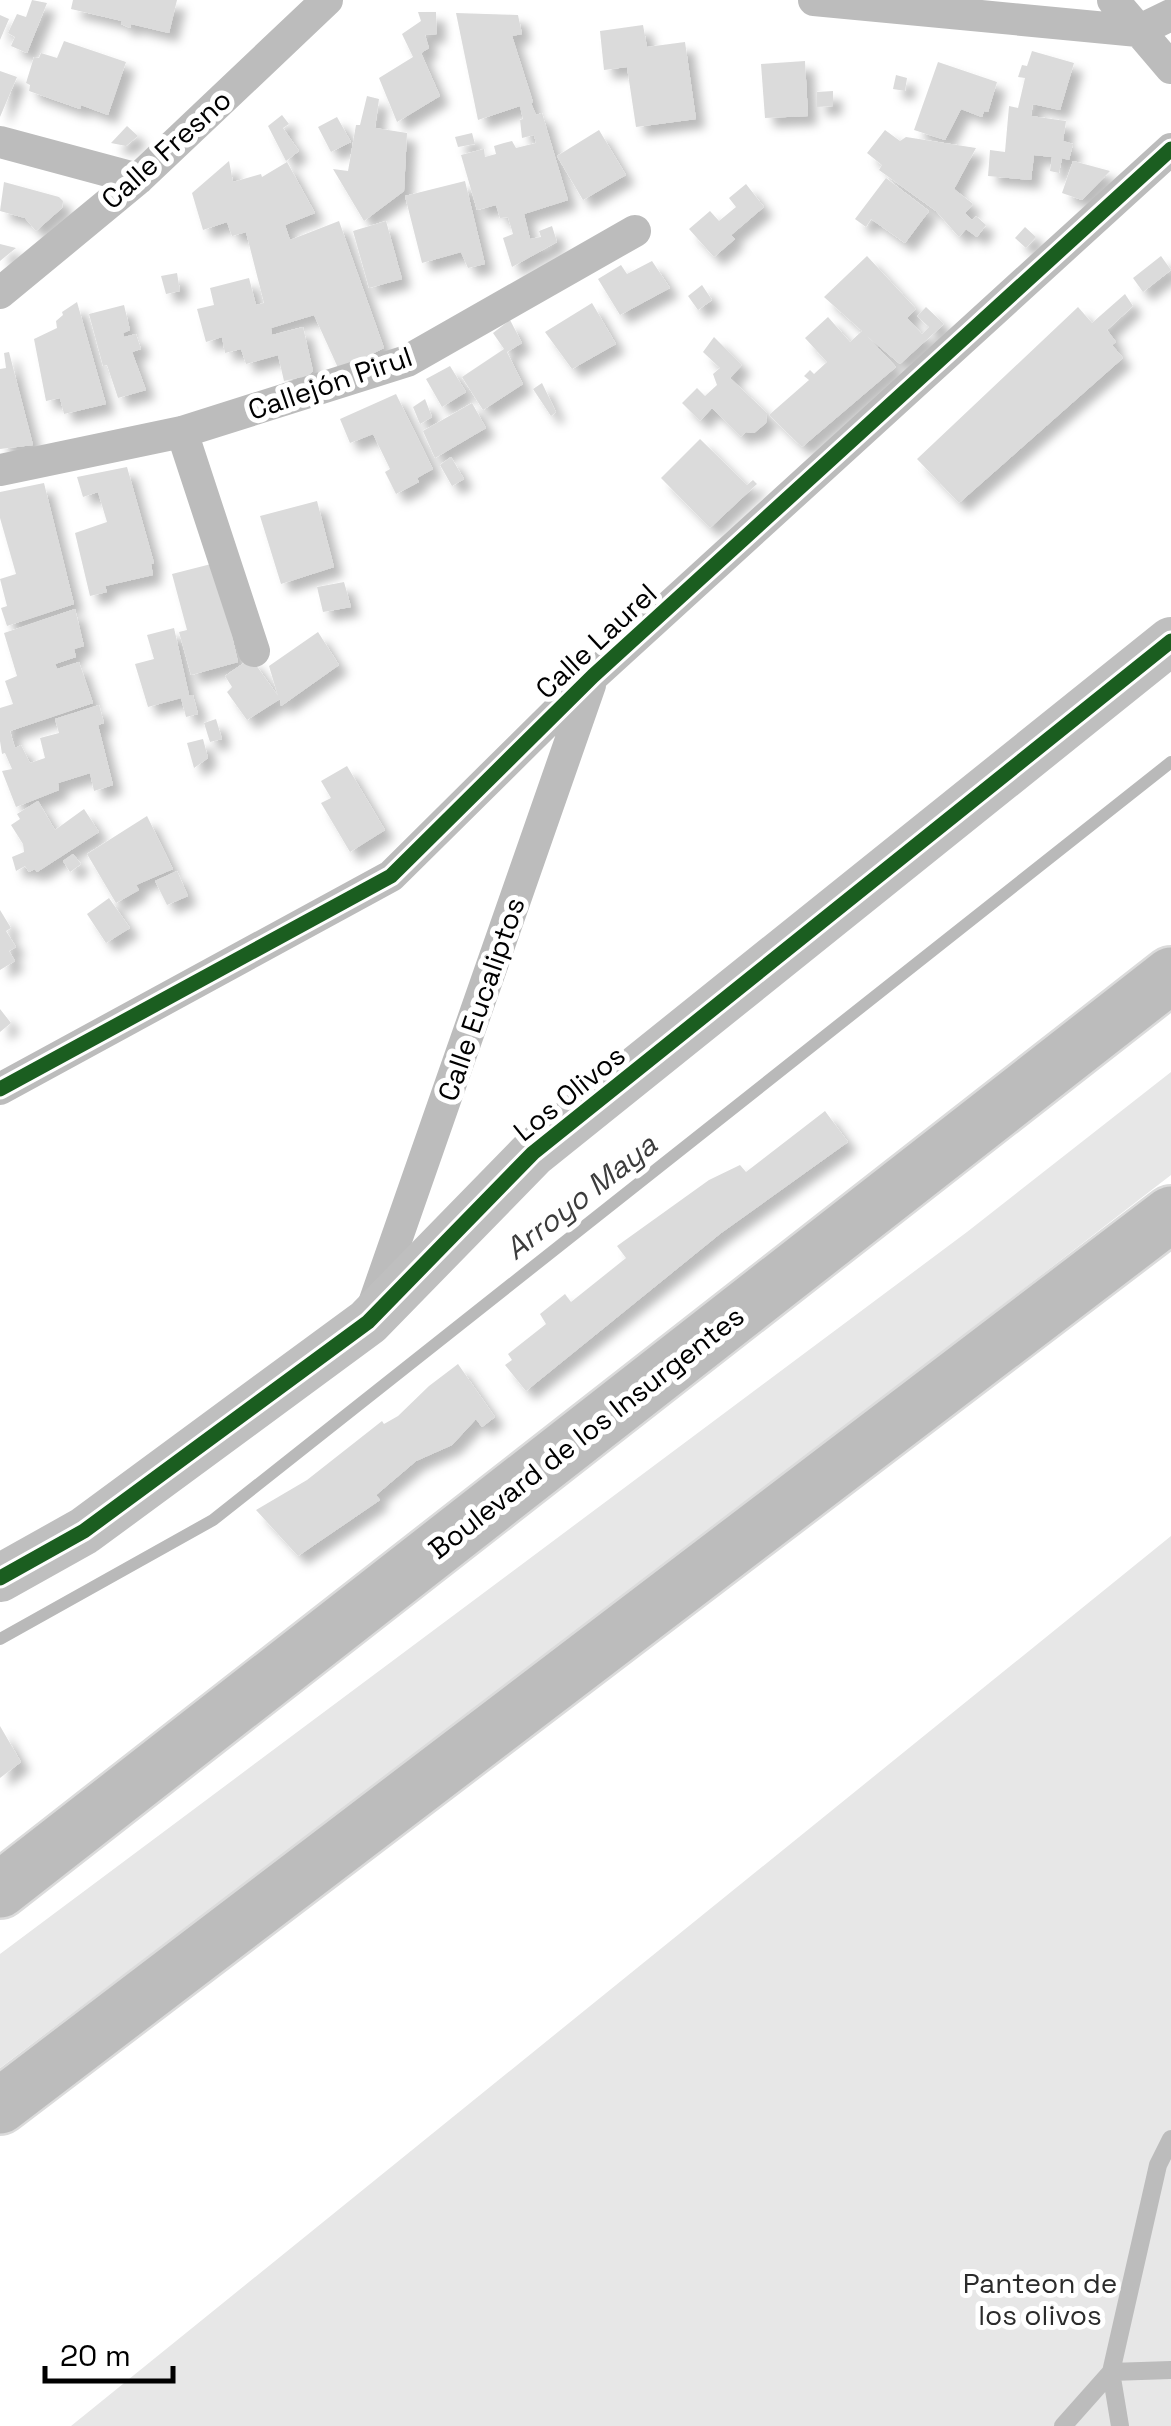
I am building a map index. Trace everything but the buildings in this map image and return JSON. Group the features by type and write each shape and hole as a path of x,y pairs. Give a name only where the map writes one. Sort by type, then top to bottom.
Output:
{"highway":[{"name":"Boulevard de los Insurgentes","path":"0,1890 1171,975"},
{"path":"0,2106 1171,1214"}],"street":[{"name":"Calle Fresno","path":"0,293 138,178 327,0"},
{"path":"814,0 1138,30 1171,15"},
{"path":"1113,0 1171,68"},
{"path":"0,142 138,178"},
{"name":"Calle Laurel","path":"0,1089 391,876 593,676 1171,149"},
{"name":"Callejón Pirul","path":"0,470 182,432 408,361 635,231"},
{"path":"182,432 254,651"},
{"name":"Los Olivos","path":"0,1578 84,1531 368,1322 533,1153 1171,641"},
{"name":"Calle Eucaliptos","path":"368,1322 593,676"}],"lane":[{"path":"1120,2426 1111,2372 1158,2164 1171,2139"},
{"path":"1063,2426 1111,2372 1171,2370"}],"green space":[{"path":"1171,1072 1171,1175 654,1574 0,2068 0,1954 967,1232"},
{"name":"Panteon de los olivos","path":"1171,1536 1171,2426 71,2426"}],"waterway":[{"name":"Arroyo Maya","path":"0,1639 213,1520 1171,762"}],"cycle path":[{"path":"0,1089 391,876 593,676 1171,149"},
{"path":"0,1578 84,1531 368,1322 533,1153 1171,641"}]}
